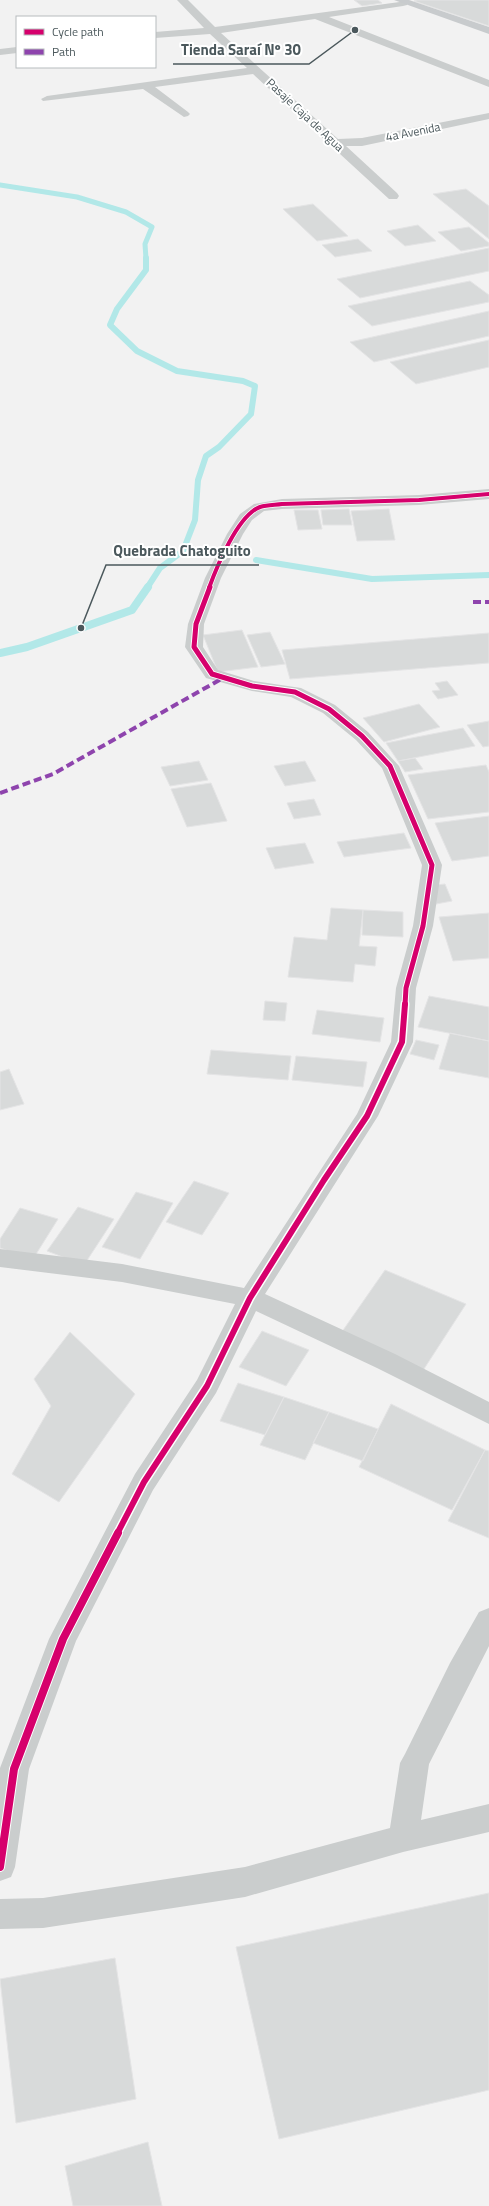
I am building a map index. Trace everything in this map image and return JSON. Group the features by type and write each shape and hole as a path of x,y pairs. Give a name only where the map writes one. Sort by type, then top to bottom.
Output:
{"main road":[{"path":"401,2 489,31"}],"street":[{"name":"Pasaje Caja de Agua","path":"182,0 213,31 393,196"},
{"path":"156,35 213,31 319,17 401,2"},
{"path":"319,17 489,84"},
{"path":"0,44 16,46"},
{"path":"0,52 16,50"},
{"path":"48,99 256,70"},
{"path":"145,85 184,114"},
{"name":"4a Avenida","path":"336,143 362,142 489,116"},
{"path":"0,1867 14,1769 63,1640 144,1482 207,1386 250,1298 324,1180 367,1116 402,1042 406,988 423,926 432,865 390,766 362,736 329,710 295,692 252,686 212,674 194,647 196,624 213,578 234,534 246,517 260,507 282,504 419,500 489,494"},
{"path":"0,1258 122,1272 250,1298 386,1361 489,1414"},
{"path":"403,1838 415,1763 460,1672 489,1620"},
{"path":"0,1914 43,1913 245,1882 403,1838 489,1818"}],"building":[{"path":"354,0 378,0 382,3 362,6"},
{"path":"489,0 489,26 414,1"},
{"path":"466,189 489,206 489,239 433,194"},
{"path":"313,204 348,236 317,241 283,209"},
{"path":"418,225 436,241 405,246 387,231"},
{"path":"469,227 489,243 489,246 461,251 438,232"},
{"path":"358,239 372,251 335,257 322,245"},
{"path":"489,248 489,271 360,298 337,279"},
{"path":"470,281 489,295 489,302 372,326 348,306"},
{"path":"489,311 489,336 374,362 350,342"},
{"path":"489,340 489,367 416,384 390,362"},
{"path":"349,509 352,525 323,525 321,510"},
{"path":"389,509 395,540 357,541 351,511"},
{"path":"294,510 318,510 322,529 298,530"},
{"path":"242,630 258,667 218,672 203,635"},
{"path":"270,632 285,664 261,667 247,635"},
{"path":"489,633 489,663 290,679 282,650"},
{"path":"447,681 458,695 438,699 432,691 440,690 435,683"},
{"path":"419,704 440,727 384,742 363,718"},
{"path":"489,721 489,746 483,747 467,725"},
{"path":"463,728 475,746 398,761 386,743"},
{"path":"415,758 423,769 405,772 398,761"},
{"path":"199,761 208,780 170,786 161,767"},
{"path":"305,761 316,781 285,786 274,766"},
{"path":"486,765 489,772 489,812 428,819 408,775"},
{"path":"211,783 227,821 187,827 171,789"},
{"path":"314,799 321,815 294,819 287,803"},
{"path":"489,816 489,856 452,861 435,823"},
{"path":"404,833 411,848 344,857 337,842"},
{"path":"305,843 314,863 275,869 266,848"},
{"path":"445,884 452,901 436,904 436,885"},
{"path":"331,908 363,910 359,946 377,947 375,966 355,964 353,982 288,977 294,937 327,940"},
{"path":"363,910 403,912 403,937 362,935"},
{"path":"489,913 489,958 453,961 439,917"},
{"path":"429,996 489,1007 489,1041 418,1027"},
{"path":"265,1001 287,1003 285,1021 263,1020"},
{"path":"317,1010 384,1018 380,1042 312,1034"},
{"path":"450,1033 489,1041 489,1078 439,1069"},
{"path":"416,1040 439,1045 434,1060 410,1054"},
{"path":"211,1050 291,1056 288,1080 207,1074"},
{"path":"296,1056 367,1062 363,1087 292,1080"},
{"path":"9,1069 24,1104 0,1110 0,1072"},
{"path":"194,1181 229,1193 202,1235 166,1222"},
{"path":"136,1192 173,1203 140,1259 102,1247"},
{"path":"78,1207 114,1219 84,1265 47,1251"},
{"path":"20,1208 58,1219 33,1259 0,1248 0,1239"},
{"path":"385,1270 466,1304 422,1372 339,1336"},
{"path":"262,1331 309,1350 286,1386 239,1367"},
{"path":"70,1332 135,1394 59,1502 12,1474 51,1406 34,1379"},
{"path":"238,1383 284,1397 265,1435 220,1421"},
{"path":"284,1397 329,1412 305,1460 260,1445"},
{"path":"391,1404 485,1450 452,1510 359,1467"},
{"path":"329,1412 378,1429 363,1461 313,1443"},
{"path":"485,1450 489,1451 489,1538 448,1521"},
{"path":"489,1893 489,2090 279,2139 236,1947"},
{"path":"115,1958 136,2099 16,2123 0,1979"},
{"path":"148,2142 162,2206 73,2206 65,2166"}],"waterway":[{"path":"0,185 77,197 126,212 152,227 145,244 146,259"},
{"path":"146,259 146,270 117,309 110,325 137,351 177,371 243,381 255,386 251,414 219,447 206,456 198,480 195,520 183,551 160,568 147,588"},
{"path":"256,560 372,579 489,575"},
{"path":"0,653 27,647 132,610 148,587"}],"marked path":[{"path":"473,602 489,602"},
{"path":"0,793 53,774 223,678"}],"cycle path":[{"path":"0,1867 14,1769 63,1639 144,1482 207,1386 250,1298 324,1180 367,1116 402,1042 406,988 423,926 432,865 390,766 362,736 329,709 295,692 252,686 212,674 194,647 196,624 213,578 235,534 246,517 260,507 282,504 419,500 489,494"}],"place":[{"name":"Tienda Saraí Nº 30","path":"355,30"},
{"name":"Quebrada Chatoguito","path":"81,628"}]}
